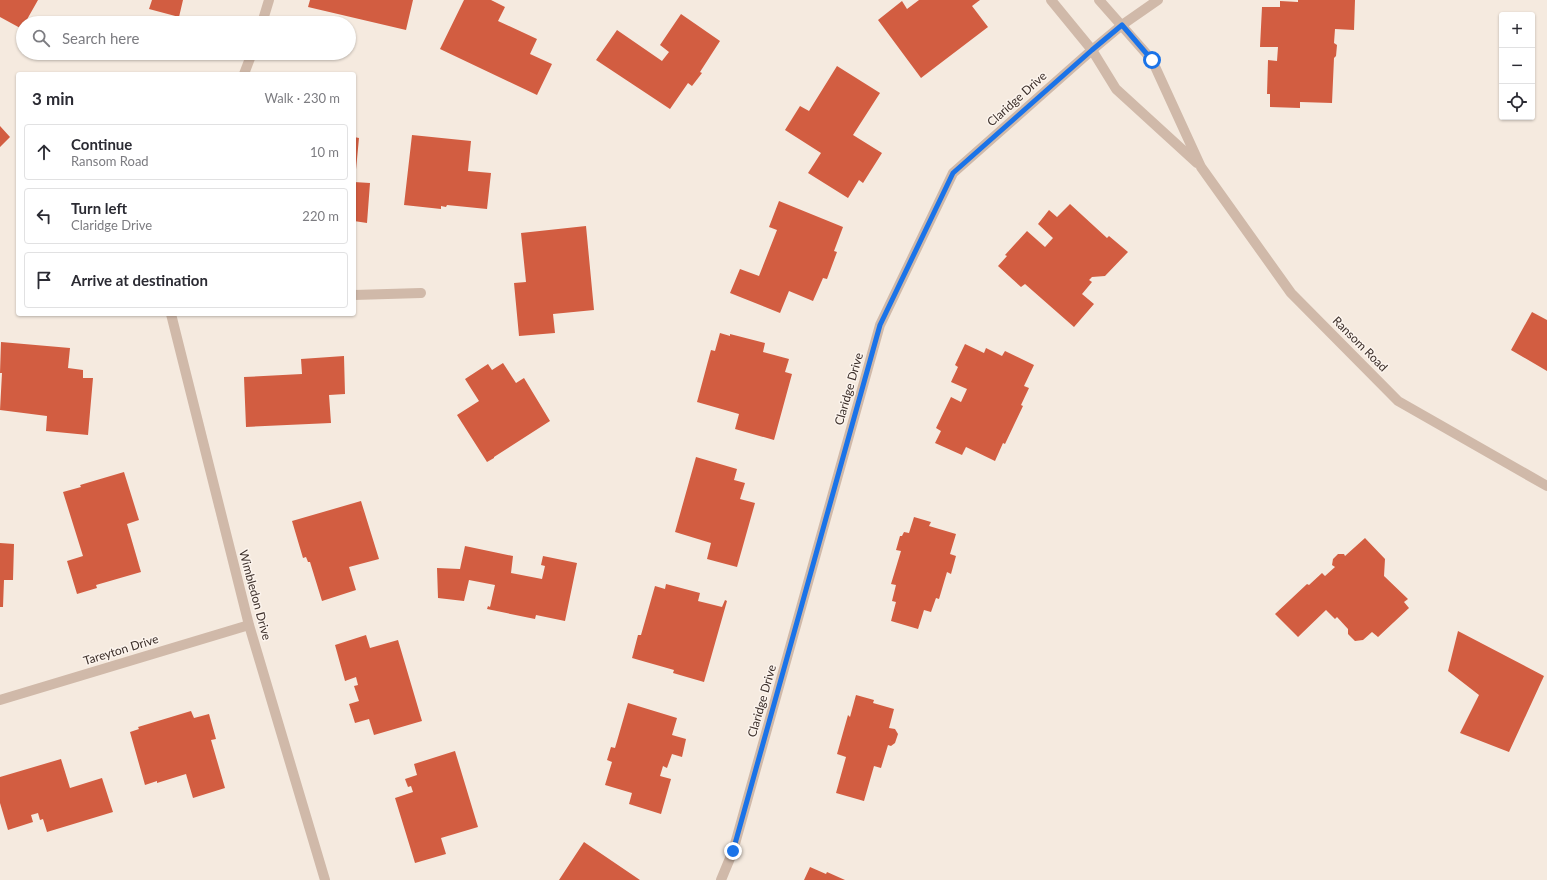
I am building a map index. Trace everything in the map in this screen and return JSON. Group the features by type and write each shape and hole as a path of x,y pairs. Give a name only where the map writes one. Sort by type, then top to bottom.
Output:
{"street":[{"path":"264,16 269,0"},
{"name":"Ransom Road","path":"1051,0 1092,50 1116,89 1201,167"},
{"name":"Ransom Road","path":"1100,0 1152,60 1201,167 1291,293 1398,401 1547,486"},
{"name":"Claridge Drive","path":"721,880 733,851 880,325 953,173 1092,50 1122,25 1158,0"},
{"path":"245,72 249,60"},
{"path":"356,295 421,293"},
{"name":"Wimbledon Drive","path":"172,316 249,625 325,880"},
{"name":"Tareyton Drive","path":"0,700 249,625"}],"building":[{"path":"0,0 38,0 29,16 16,16 16,26 0,17"},
{"path":"152,0 183,0 179,16 149,9"},
{"path":"310,0 413,0 406,30 356,18 356,16 346,16 308,7"},
{"path":"464,0 491,0 505,7 498,21 537,39 530,54 552,64 537,95 440,49"},
{"path":"919,0 980,0 972,6 988,27 921,78 878,20 902,1 907,9"},
{"path":"1298,0 1355,0 1354,30 1335,29 1334,43 1337,45 1336,56 1334,58 1332,103 1300,102 1300,108 1270,107 1270,94 1267,94 1268,60 1277,61 1278,47 1260,47 1262,7 1280,7 1280,1 1298,2"},
{"path":"681,14 720,41 700,72 702,73 692,86 688,83 670,109 596,60 617,30 662,61 669,52 660,45"},
{"path":"837,66 880,93 853,135 882,153 863,183 859,180 848,198 808,173 821,153 785,130 800,106 809,111"},
{"path":"0,126 10,137 0,147"},
{"path":"412,135 471,141 468,171 491,173 487,209 447,205 446,207 441,206 441,209 404,205"},
{"path":"356,137 359,138 356,170"},
{"path":"356,182 370,183 367,223 356,221"},
{"path":"779,201 843,227 834,251 837,252 827,279 823,278 813,301 789,291 780,313 730,293 740,269 759,276 777,230 769,227"},
{"path":"1070,204 1107,238 1109,236 1128,252 1105,276 1092,277 1089,280 1092,282 1082,294 1094,304 1074,327 1025,284 1021,287 998,266 1007,256 1005,255 1027,231 1045,247 1053,238 1038,224 1049,210 1057,217"},
{"path":"586,226 594,310 553,314 555,333 519,336 514,283 526,282 521,233"},
{"path":"1532,312 1547,320 1547,371 1511,350"},
{"path":"720,333 765,343 763,352 789,359 785,372 792,374 774,440 735,429 739,414 697,402 711,350 715,351"},
{"path":"1,342 70,348 68,368 83,370 83,378 93,378 88,435 46,431 47,416 0,410 2,373 0,373"},
{"path":"965,344 984,353 986,348 1002,356 1005,351 1034,365 1024,386 1029,388 1021,405 1023,406 995,461 966,447 962,455 935,443 941,431 936,428 951,397 961,402 967,389 951,382 958,367 955,365"},
{"path":"344,356 345,394 329,395 331,423 246,427 244,377 302,374 301,359"},
{"path":"503,363 516,383 524,378 550,421 487,462 457,415 479,401 465,379 488,364 492,370"},
{"path":"696,457 737,469 734,480 745,483 740,499 755,503 737,567 707,559 711,543 675,532"},
{"path":"124,472 139,520 127,524 141,572 96,585 97,588 77,594 67,561 83,556 63,492 81,487 80,485"},
{"path":"361,501 379,559 349,567 356,590 322,601 310,562 308,562 306,557 303,558 292,521"},
{"path":"914,517 931,522 929,526 956,534 950,554 956,556 951,574 947,572 939,599 936,598 931,612 924,610 918,629 891,621 896,602 892,601 896,585 891,584 901,551 896,550 900,536 902,536 904,532 909,533"},
{"path":"1365,538 1385,559 1384,576 1408,599 1404,602 1409,608 1378,637 1372,632 1363,640 1355,641 1348,634 1348,629 1337,617 1335,619 1326,610 1298,637 1275,614 1307,584 1309,585 1322,573 1325,576 1335,567 1332,565 1333,559 1338,554 1344,554 1345,556"},
{"path":"0,543 14,544 13,580 4,580 3,607 0,607"},
{"path":"465,546 513,556 511,573 542,579 545,566 541,565 543,556 577,563 565,621 536,615 535,619 487,609 488,606 490,607 495,585 469,580 464,601 438,598 437,568 460,569"},
{"path":"666,584 700,593 698,601 722,607 725,600 727,601 704,682 673,673 674,670 632,658 638,635 641,635 655,586 665,589"},
{"path":"1458,631 1544,676 1509,752 1460,733 1479,695 1448,671"},
{"path":"366,635 370,648 398,640 422,721 374,735 369,719 355,723 349,704 359,701 354,686 358,685 356,677 345,681 335,645"},
{"path":"856,695 874,700 873,703 894,709 889,728 895,729 898,734 895,743 891,746 888,745 881,768 874,766 864,801 836,793 846,757 837,754 848,715 850,717"},
{"path":"628,703 677,718 672,735 686,739 682,757 672,754 667,768 663,766 660,776 671,779 661,814 629,804 632,793 605,785 612,762 607,760 611,747 615,748"},
{"path":"191,711 194,718 209,714 216,739 211,740 225,788 193,798 186,774 145,785 130,732 139,729 138,727"},
{"path":"455,751 478,827 441,838 446,854 415,863 395,798 413,792 411,786 408,787 405,779 417,775 414,764"},
{"path":"61,759 70,788 102,778 113,812 47,832 43,819 40,820 38,813 31,815 33,822 8,830 0,803 0,777"},
{"path":"584,842 640,880 559,880"},
{"path":"810,867 826,874 827,872 845,880 804,880"}],"route":[{"path":"733,851 880,325 953,173 1122,25 1152,60"}]}
